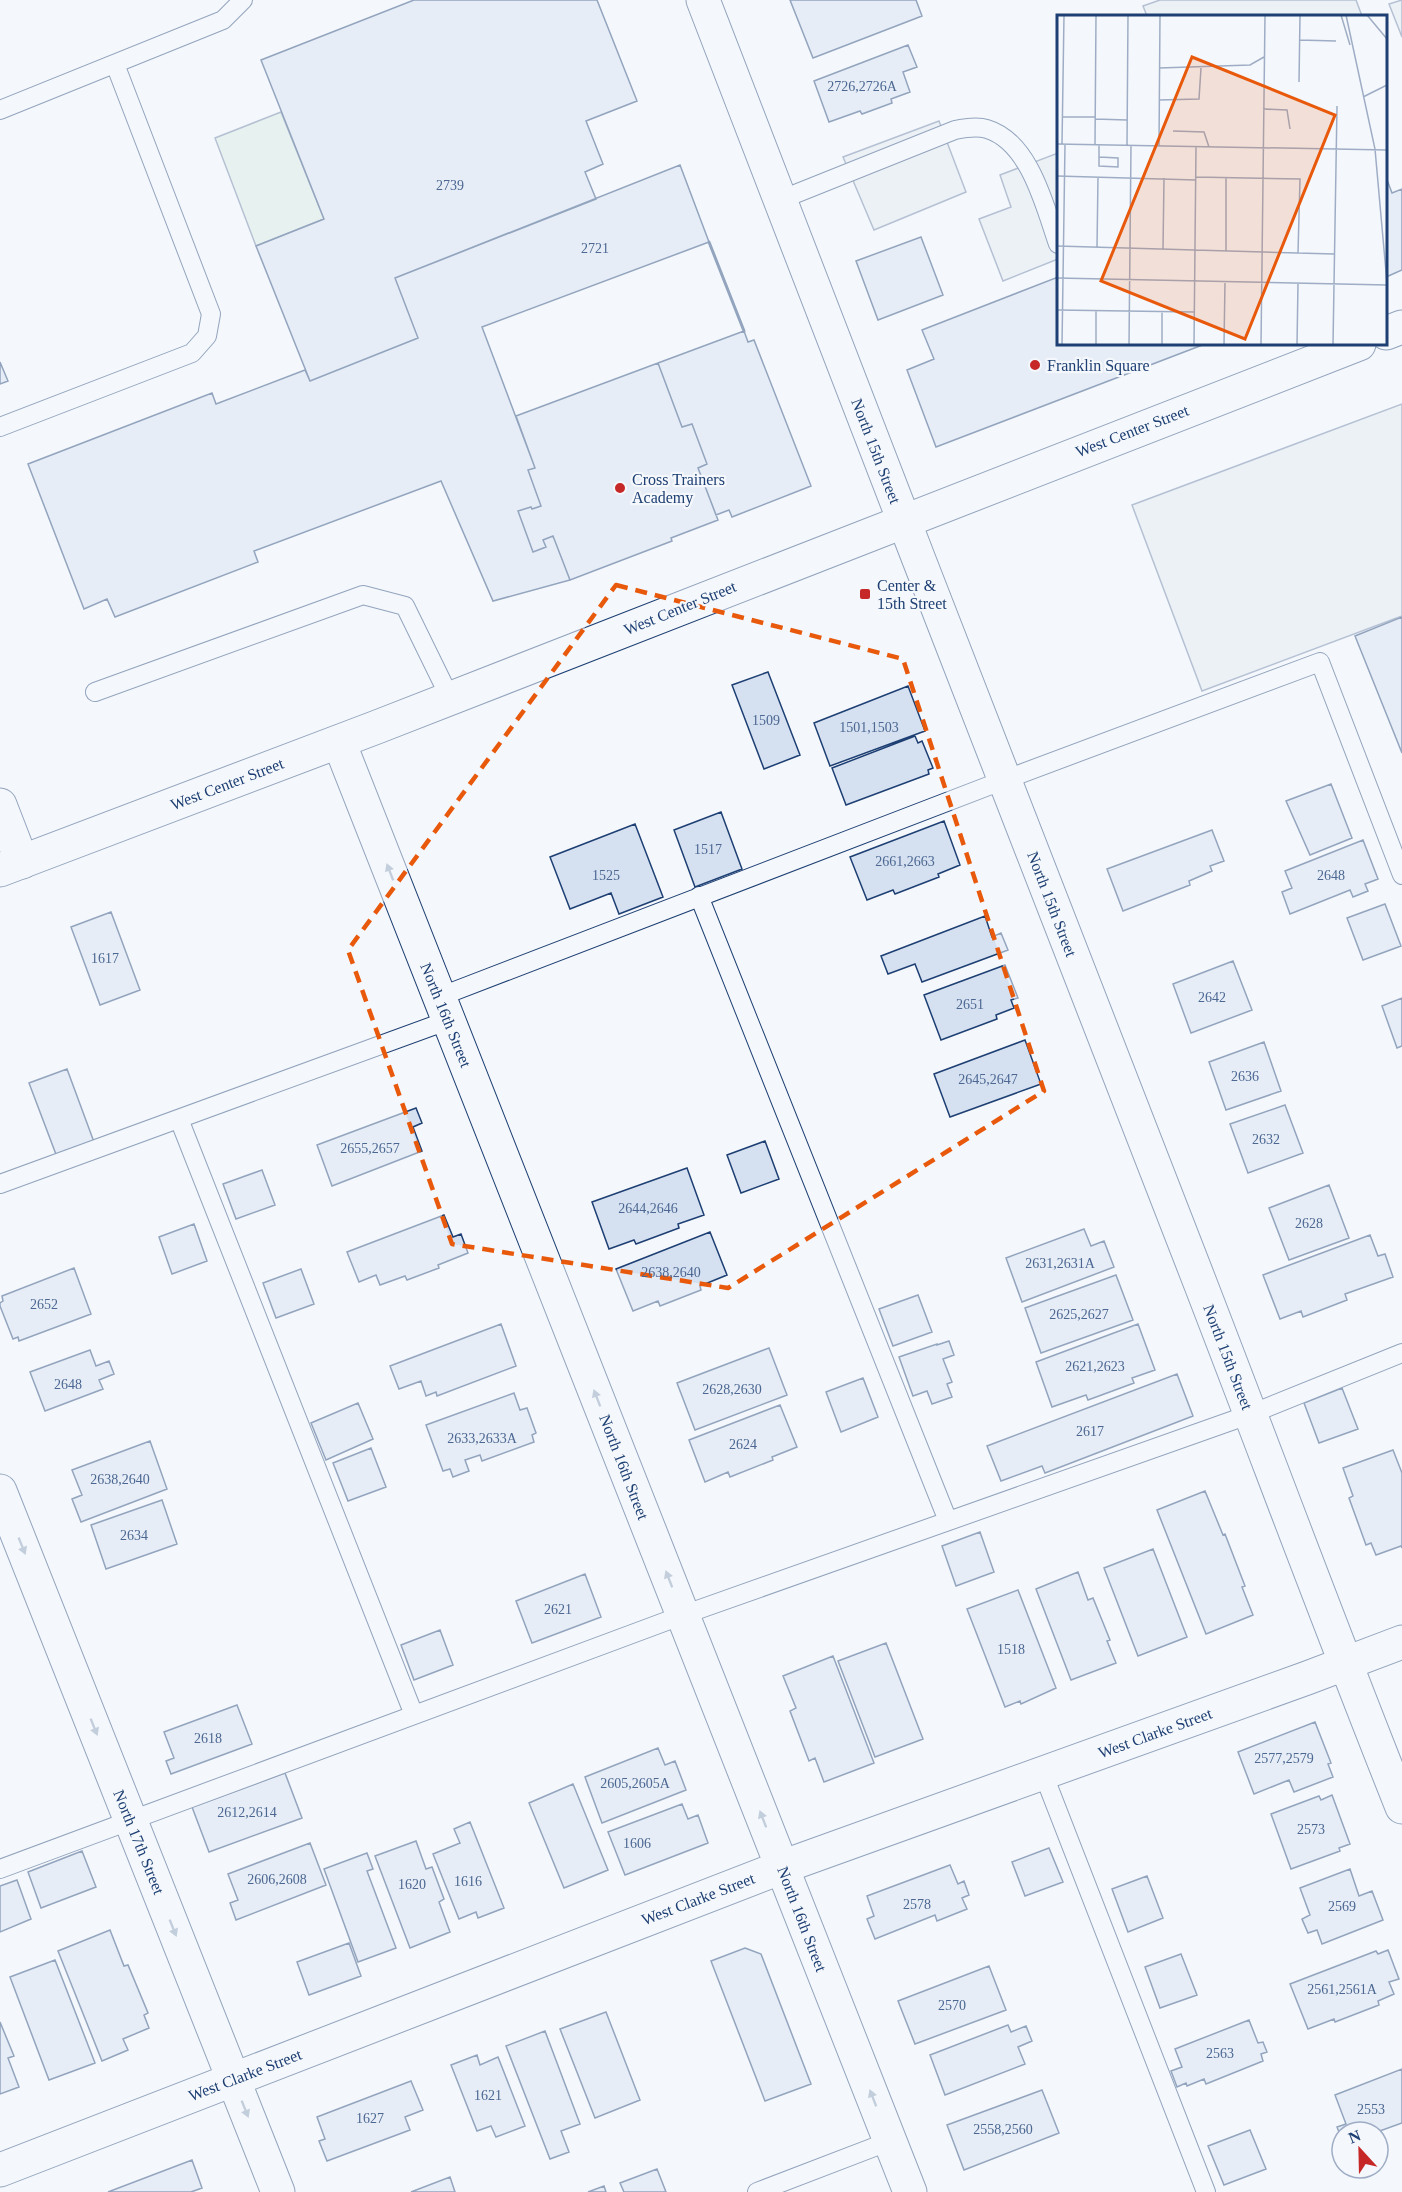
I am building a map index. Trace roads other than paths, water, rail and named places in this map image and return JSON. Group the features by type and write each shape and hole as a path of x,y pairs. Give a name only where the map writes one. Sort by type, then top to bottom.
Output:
{"street":[{"name":"North 15th Street","path":"703,0 1402,1807"},
{"path":"1387,333 1402,327"},
{"name":"West Center Street","path":"11,866 339,742 1356,345"},
{"name":"North 16th Street","path":"339,742 910,2192"},
{"path":"0,805 11,866"},
{"name":"North 17th Street","path":"0,1491 278,2192"},
{"name":"West Clarke Street","path":"0,2170 782,1867 1402,1642"}],"lane":[{"path":"0,110 223,20 243,0"},
{"path":"0,427 192,353 207,336 211,314 115,63"},
{"path":"780,200 955,130 985,129 1000,134 1024,160 1038,187 1057,239"},
{"path":"95,692 363,595 405,606 450,698"},
{"path":"0,1184 179,1119 444,1009 699,896 1320,662 1402,875"},
{"path":"699,896 948,1521"},
{"path":"179,1119 414,1715"},
{"path":"0,1869 683,1615 1251,1414 1402,1353"},
{"path":"1043,1773 1206,2192"},
{"path":"757,2192 890,2141"}],"place":[{"name":"Franklin Square","path":"1035,365"},
{"name":"Cross Trainers Academy","path":"620,488"},
{"name":"Center & 15th Street","path":"865,594"}]}
